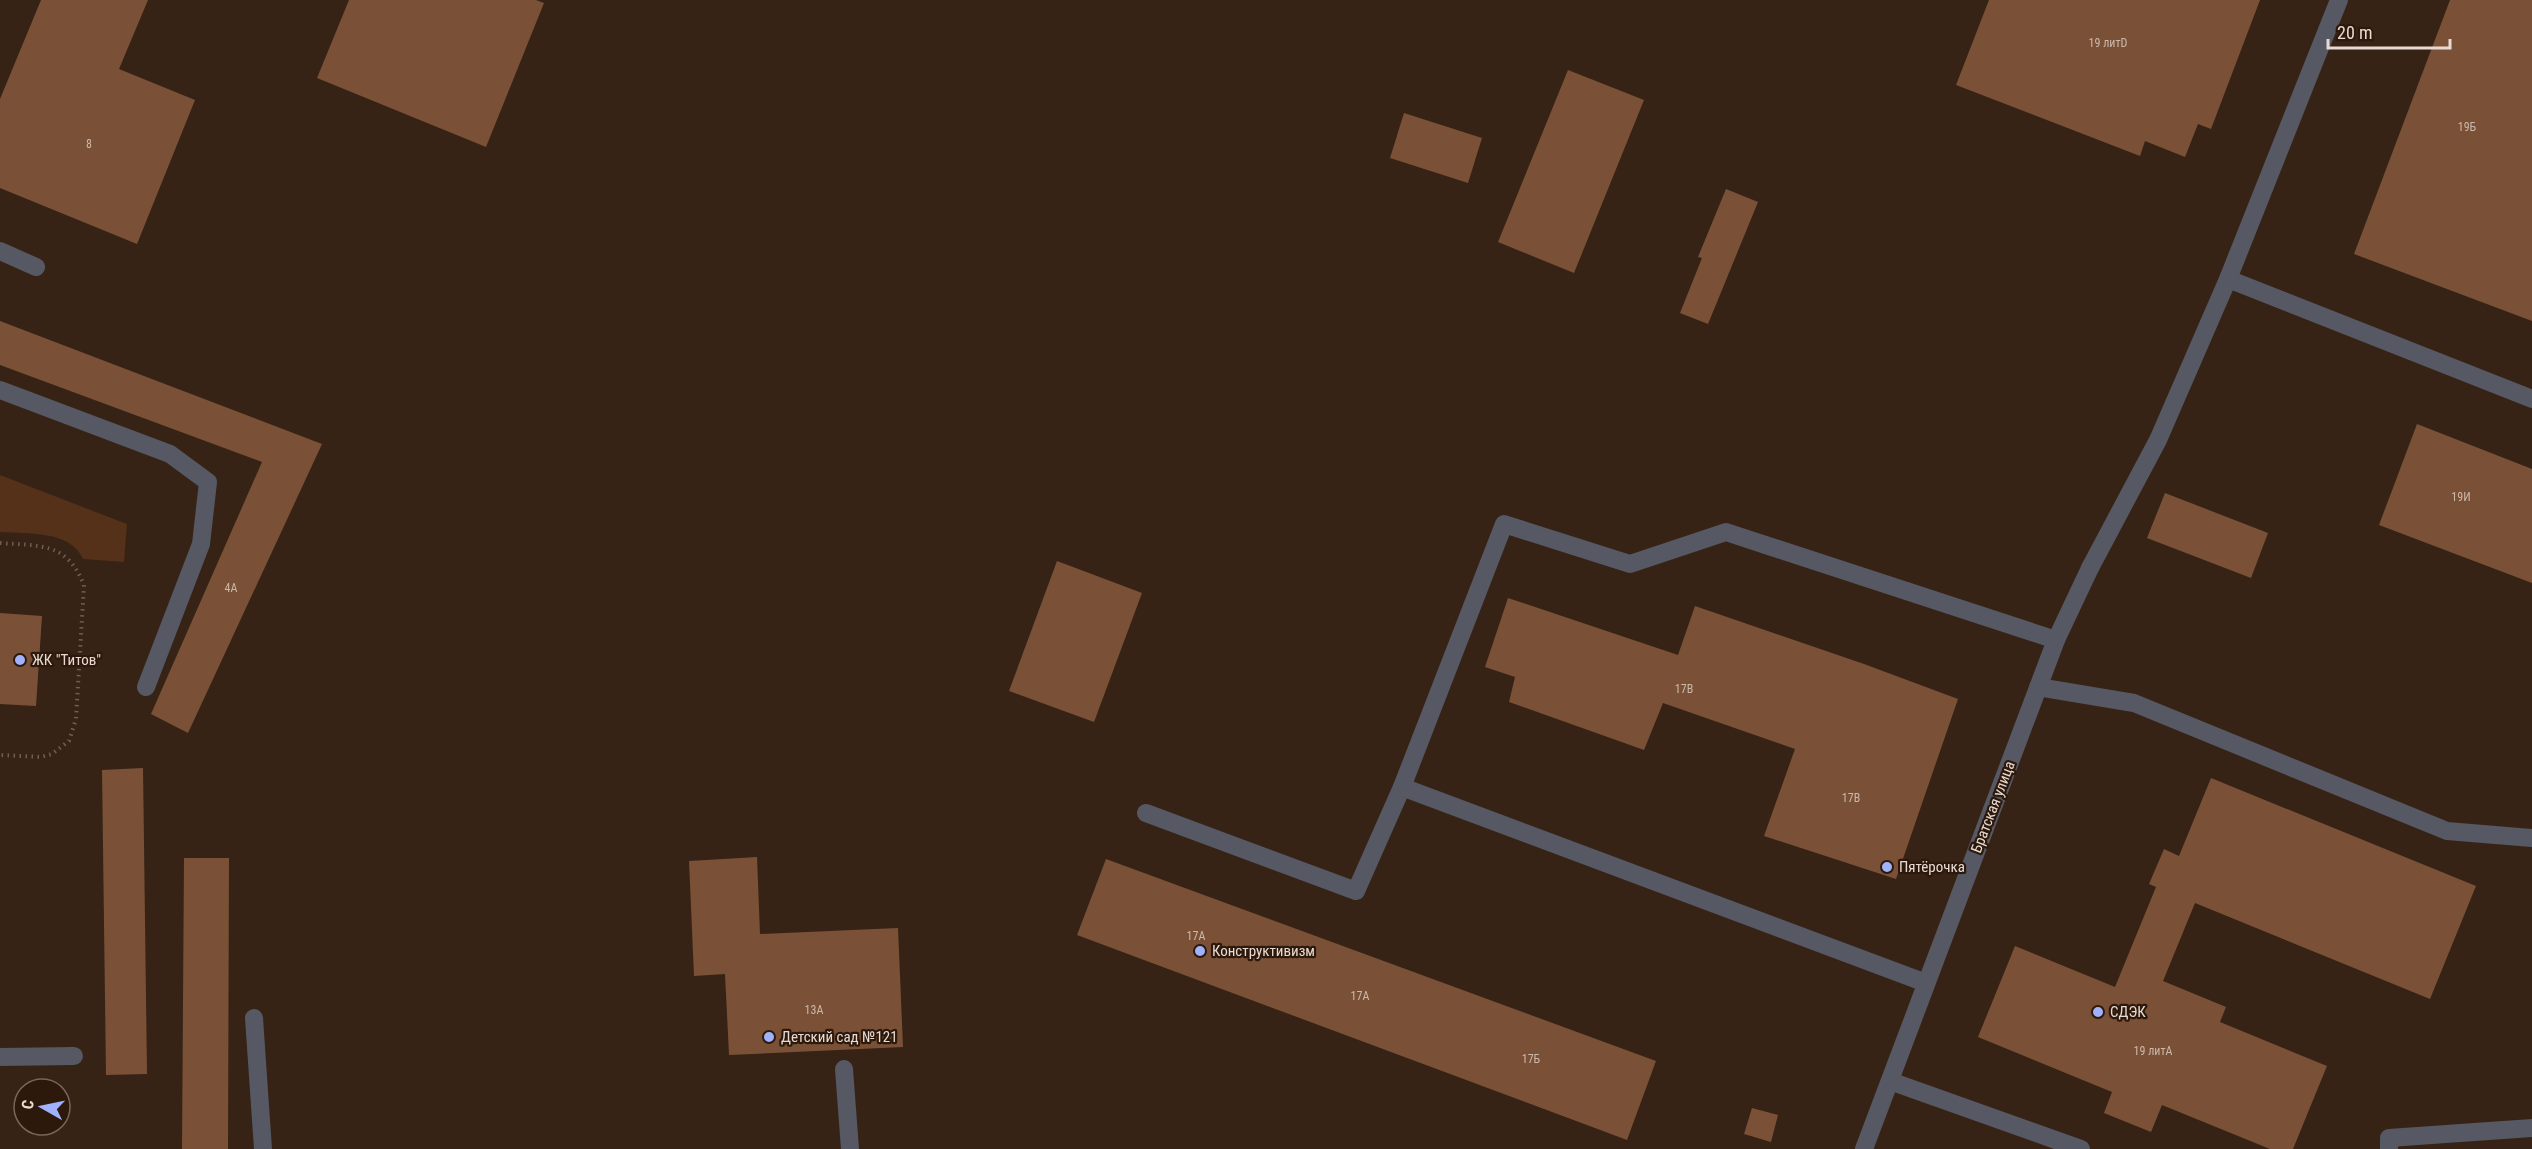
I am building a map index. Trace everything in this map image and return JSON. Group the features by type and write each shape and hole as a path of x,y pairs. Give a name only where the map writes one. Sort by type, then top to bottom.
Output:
{"street":[{"name":"Братская улица","path":"1864,1149 2056,640 2090,568 2158,440 2228,279 2339,0"},
{"path":"0,251 36,267"},
{"path":"2228,279 2532,399"},
{"path":"0,390 170,454 208,482 201,544 146,687"},
{"path":"1146,813 1356,891 1402,787 1504,524 1630,564 1726,532 2056,640"},
{"path":"2038,687 2134,703 2447,831 2532,838"},
{"path":"1402,787 1926,983"},
{"path":"254,1018 263,1149"},
{"path":"0,1058 74,1056"},
{"path":"844,1069 850,1149"},
{"path":"1890,1081 2081,1149"},
{"path":"2390,1149 2389,1138 2532,1128"}],"path":[{"path":"0,543 43,546 56,550 68,557 78,570 84,585 76,719 69,741 52,754 41,757 0,755"}],"shaded area":[{"path":"0,475 127,524 124,562 83,559 69,543 47,535 0,532"}],"building":[{"path":"41,0 148,0 119,69 195,100 137,244 0,188 0,99"},
{"path":"349,0 536,0 544,3 486,147 317,78"},
{"path":"1989,0 2260,0 2211,129 2198,124 2185,157 2145,141 2140,156 1956,85"},
{"path":"2450,0 2532,0 2532,321 2354,254"},
{"path":"1568,70 1644,100 1574,273 1498,242"},
{"path":"1404,113 1482,138 1468,183 1390,158"},
{"path":"1726,189 1758,202 1708,324 1680,313 1702,258 1698,257"},
{"path":"0,321 322,444 188,733 151,714 262,462 0,365"},
{"path":"2417,424 2532,469 2532,583 2379,525"},
{"path":"2165,493 2268,533 2251,578 2147,538"},
{"path":"1057,561 1142,593 1094,722 1009,691"},
{"path":"1508,598 1678,655 1695,606 1958,699 1896,879 1764,836 1795,749 1663,703 1644,750 1509,702 1515,677 1485,667"},
{"name":"ЖК \"Титов\"","path":"0,613 42,616 36,706 0,704"},
{"path":"143,768 147,1074 106,1075 102,770"},
{"path":"2211,778 2476,886 2430,999 2195,903 2163,981 2226,1007 2220,1022 2327,1066 2293,1149 2270,1149 2162,1105 2151,1132 2104,1113 2112,1092 1978,1037 2015,946 2115,987 2156,887 2149,884 2164,849 2179,856"},
{"path":"757,857 760,934 898,928 903,1047 729,1055 725,974 694,976 689,861"},
{"path":"184,858 229,858 228,1149 182,1149"},
{"path":"1106,859 1656,1061 1627,1140 1077,935"},
{"path":"1752,1108 1778,1115 1771,1142 1744,1134"}],"place":[{"name":"ЖК \"Титов\"","path":"20,660"},
{"name":"Пятёрочка","path":"1887,867"},
{"name":"Конструктивизм","path":"1200,951"},
{"name":"СДЭК","path":"2098,1012"},
{"name":"Детский сад №121","path":"769,1037"}]}
